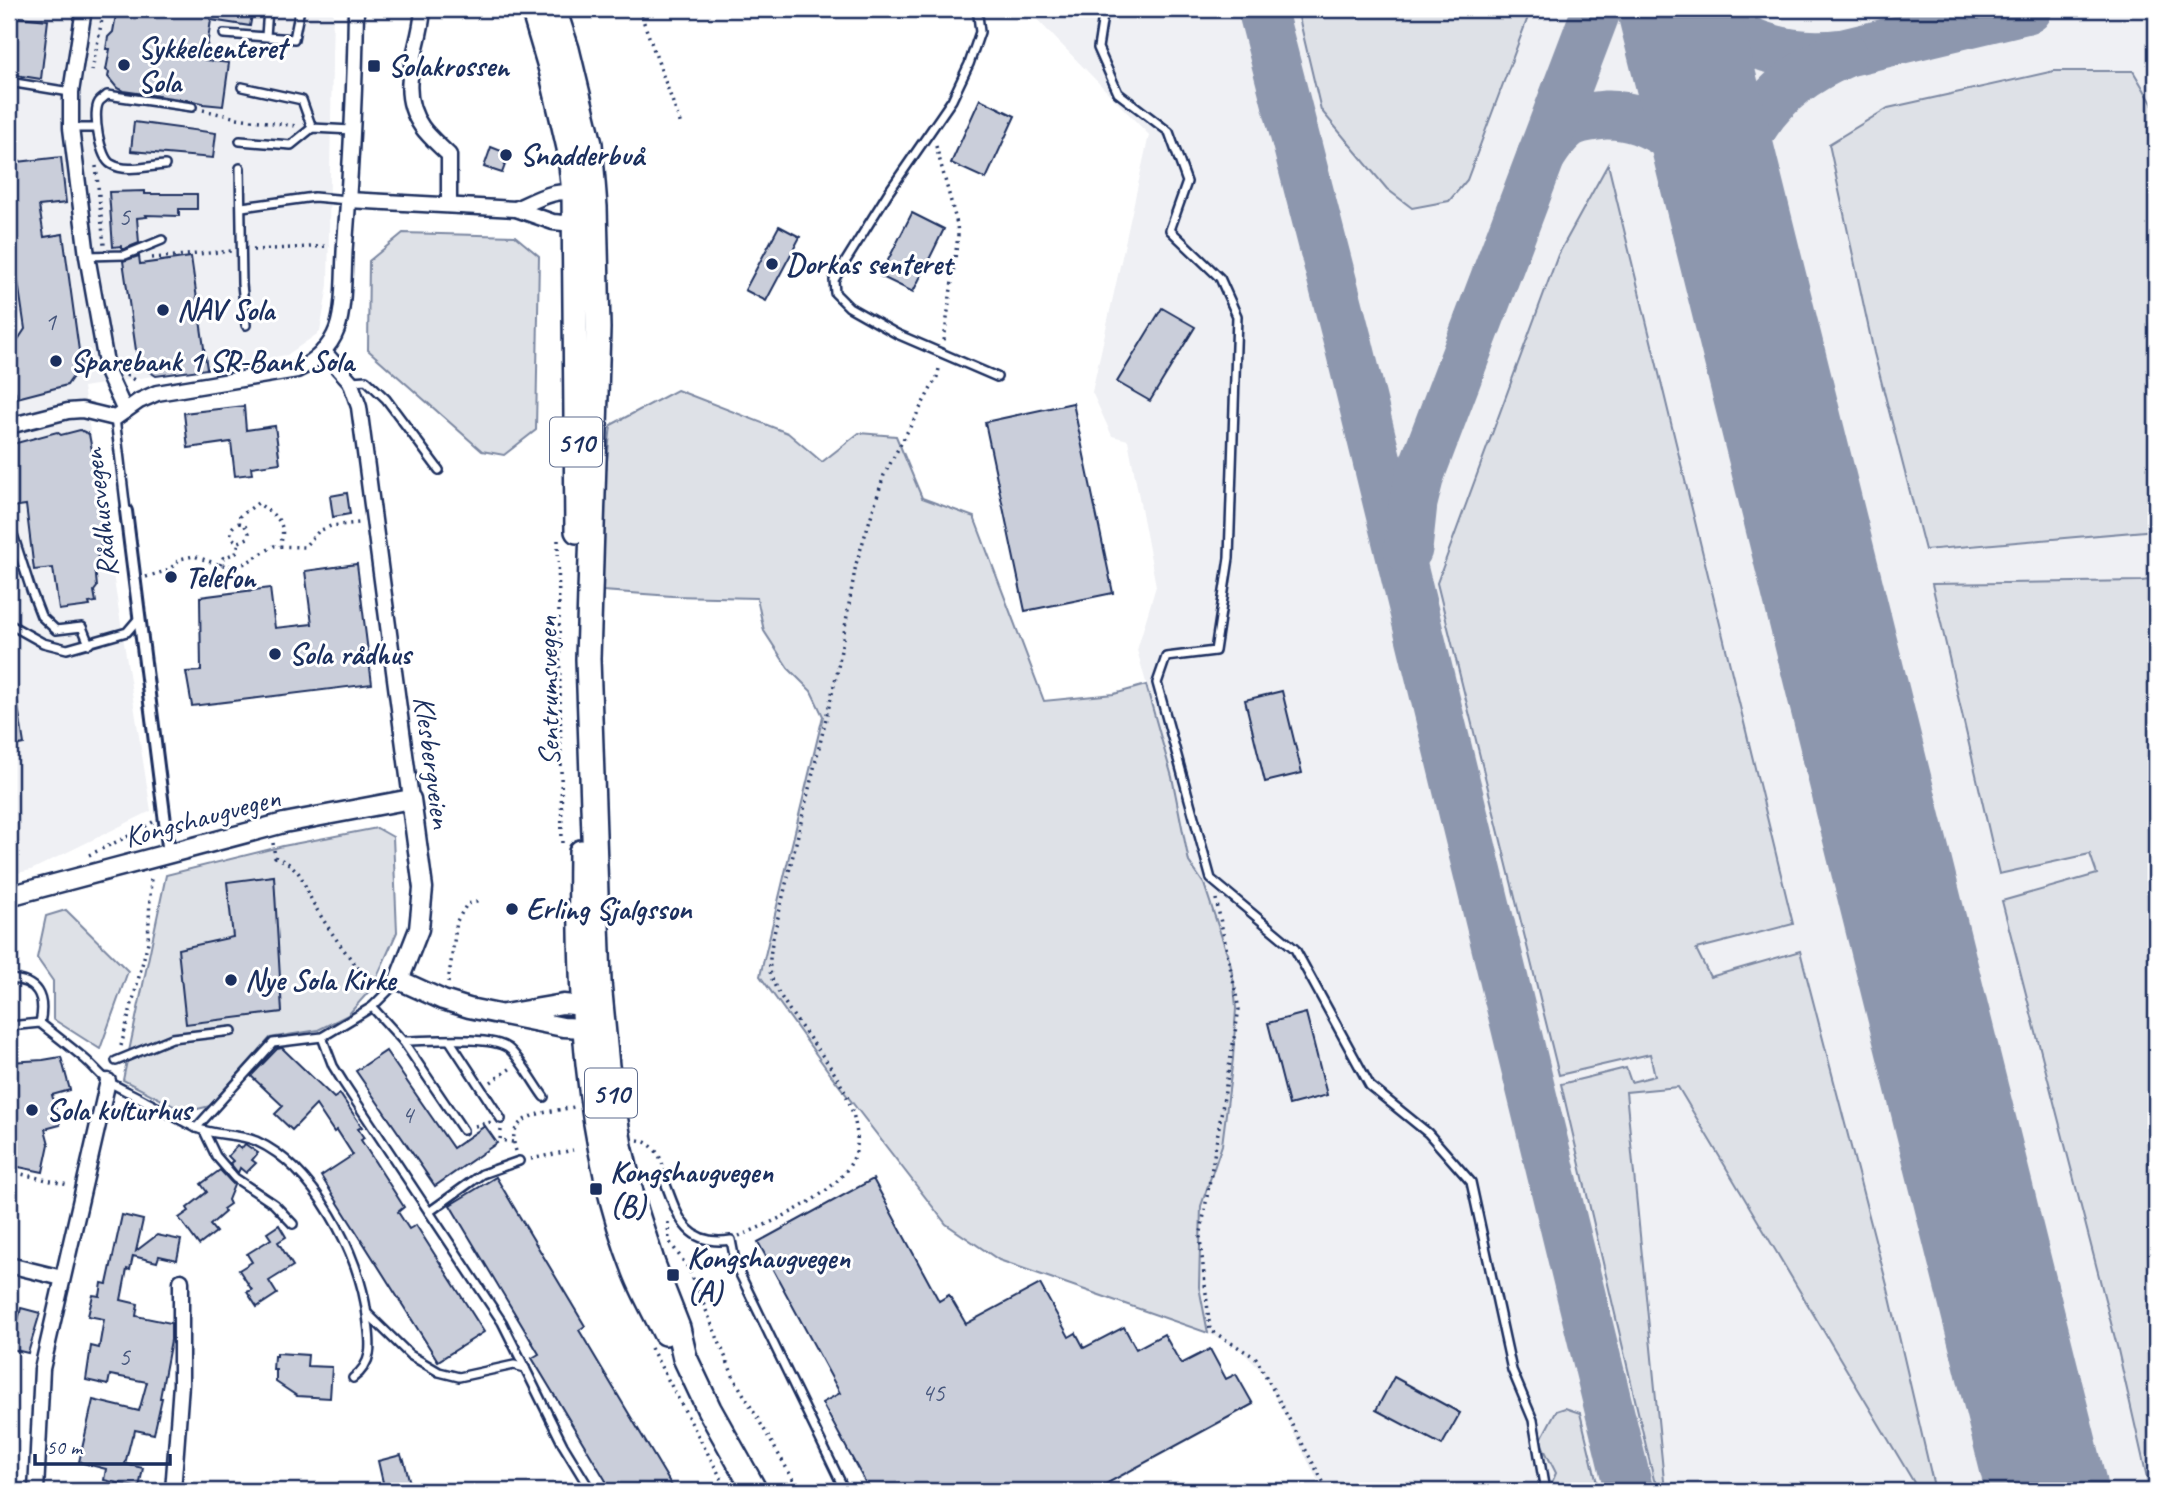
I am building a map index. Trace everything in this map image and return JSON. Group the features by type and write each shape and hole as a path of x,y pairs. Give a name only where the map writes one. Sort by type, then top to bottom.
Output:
{"main road":[{"name":"Sentrumsvegen","path":"533,9 551,70 569,148 573,192 581,786 580,912 601,1150 635,1272 666,1334 685,1358 709,1409 755,1491"},
{"name":"Sentrumsvegen","path":"554,9 567,49 590,144 595,206 598,342 588,659 599,982 591,1017"}],"street":[{"path":"9,426 68,411 120,414 108,374 86,256 71,128 71,92 84,9"},
{"name":"Rådhusvegen","path":"120,414 139,401 172,390 297,370 308,365 332,340 340,320 352,130 356,9"},
{"path":"423,9 409,77 410,100 422,126 449,155 449,205"},
{"path":"348,200 516,209 553,222 574,224 595,206 573,192 553,193 516,209"},
{"name":"Klesbergveien","path":"323,351 350,382 359,407 423,888 419,929 399,980"},
{"name":"Rådhusvegen","path":"126,511 169,854"},
{"name":"Kongshaugvegen","path":"9,897 284,823 411,799"},
{"path":"399,980 443,1000 469,1008 563,1027 591,1017"},
{"path":"36,1491 42,1369 108,1081"},
{"path":"9,1265 62,1278"},
{"path":"173,1491 180,1384 181,1281"}],"lane":[{"path":"266,36 268,9"},
{"path":"224,34 295,39 300,9"},
{"path":"974,9 981,32 952,100 857,241 833,285 835,293 849,307 897,334 997,377"},
{"path":"1104,9 1098,48 1118,93 1169,132 1187,182 1170,230 1220,278 1237,316 1230,558 1215,651 1166,657 1157,683 1212,879 1295,949 1370,1086 1428,1133 1471,1182 1512,1370 1533,1420 1545,1491"},
{"path":"9,82 71,92"},
{"path":"242,87 302,100 312,128"},
{"path":"165,165 127,169 112,165 104,159 94,128 100,100 107,95 192,107"},
{"path":"71,128 94,128"},
{"path":"240,141 291,145 312,128 352,130"},
{"path":"240,168 242,284 246,325"},
{"path":"242,207 314,197 348,200"},
{"path":"86,256 125,255 162,240"},
{"path":"350,382 366,380 386,399 439,470"},
{"name":"Rådhusvegen","path":"120,414 126,511"},
{"path":"9,522 41,616 56,630 82,627 89,644"},
{"path":"9,624 43,643 66,649 127,632 139,618"},
{"path":"9,979 29,983 38,990 42,1004 40,1023"},
{"path":"200,1130 273,1043 322,1037 372,1007 399,980"},
{"path":"372,1007 403,1041 463,1130"},
{"path":"9,1026 40,1023 108,1081 200,1130 237,1135 255,1141 275,1151 303,1176 323,1203 348,1251 362,1287 367,1313 369,1361 353,1378"},
{"path":"116,1061 172,1038 232,1031"},
{"path":"322,1037 333,1066 343,1082 502,1322 563,1445 592,1491"},
{"path":"403,1041 496,1042 509,1049 544,1097"},
{"path":"450,1041 501,1119"},
{"path":"200,1130 216,1156 235,1178 274,1204 293,1224"},
{"path":"429,1212 482,1174 519,1161"},
{"path":"665,1182 682,1222 692,1234 707,1241 731,1240 736,1266 845,1491"},
{"path":"367,1313 410,1355 439,1372 459,1377 514,1365 525,1368"}],"path":[{"path":"90,82 104,9"},
{"path":"639,9 681,124"},
{"path":"192,107 237,118 312,128"},
{"path":"94,128 105,256"},
{"path":"731,1240 810,1201 844,1174 856,1153 857,1131 850,1100 840,1079 800,1027 778,991 771,976 770,961 778,914 837,673 856,564 884,475 937,377 943,354 958,236 952,201 932,130"},
{"path":"121,372 136,381"},
{"path":"239,523 240,516 258,503 280,520 284,534 280,546"},
{"path":"239,523 244,524 249,533 248,538 239,542 230,536 230,530 239,523"},
{"path":"134,580 169,570 180,559 194,556 220,565 246,563 274,547 304,547 319,531 331,526 360,523"},
{"path":"220,565 223,558 236,553 239,542"},
{"path":"86,856 135,833 164,815"},
{"path":"273,841 275,857 301,875 310,896 343,947 372,983 376,983"},
{"path":"116,1061 148,942 150,859"},
{"path":"1212,879 1239,1009 1200,1238 1210,1330 1256,1358 1328,1491"},
{"path":"443,1000 448,987 457,921 467,904 481,901"},
{"path":"573,1150 519,1161 513,1142 514,1130 520,1122 574,1107"},
{"path":"463,1130 501,1119 500,1140 513,1142"},
{"path":"630,1139 646,1141 655,1150 663,1166 665,1182"},
{"path":"9,1171 83,1189"},
{"path":"667,1217 669,1241 689,1269 734,1378 800,1491"}],"shaded area":[{"path":"9,9 333,9 328,285 320,332 287,355 83,387 151,811 31,870 9,875"},
{"path":"1027,9 2156,9 2156,1491 1323,1491 1263,1373 1239,1348 1208,1333 1199,1287 1201,1206 1222,1145 1230,962 1204,884 1189,862 1172,777 1137,650 1156,586 1128,440 1112,436 1092,392 1149,135"},
{"path":"1297,9 1531,9 1467,180 1449,201 1412,208 1387,189 1321,110"},
{"path":"2054,71 2133,71 2156,110 2156,530 1925,550 1874,353 1829,144 1888,108"},
{"path":"1608,164 1793,924 1696,949 1710,977 1800,951 1888,1289 1935,1491 1919,1491 1678,1087 1626,1092 1665,1491 1654,1480 1561,1084 1626,1068 1631,1082 1655,1076 1650,1054 1559,1075 1437,583 1558,255"},
{"path":"403,233 515,236 539,256 536,430 504,455 482,451 368,350 369,261"},
{"path":"677,390 788,433 822,462 859,433 896,436 922,498 974,517 1044,701 1114,694 1146,685 1172,777 1189,862 1204,884 1230,962 1234,984 1236,1008 1233,1059 1222,1145 1201,1206 1199,1287 1208,1333 999,1260 946,1224 831,1075 760,976 823,716 811,691 788,668 764,631 757,598 603,591 602,506 611,425"},
{"path":"2156,579 2156,1491 2150,1491 2118,1350 2002,901 2097,874 2090,854 1999,874 1932,584"},
{"path":"377,828 393,837 397,932 372,988 348,1015 318,1030 270,1038 210,1106 185,1112 123,1080 166,875 283,846"},
{"path":"66,910 128,971 100,1049 53,1019 53,981 37,958 46,916"},
{"path":"1565,1408 1580,1413 1599,1491 1552,1491 1550,1487 1556,1473 1540,1441 1556,1411"}],"building":[{"path":"117,9 253,9 250,26 211,20 205,60 229,63 223,106 117,88 106,70 110,49 106,49 108,37 113,32"},
{"path":"9,16 48,20 41,79 9,74"},
{"path":"980,99 1015,116 986,179 951,163"},
{"path":"134,122 216,133 213,158 131,151"},
{"path":"491,147 509,154 502,173 484,167"},
{"path":"61,157 66,203 39,206 44,237 63,234 81,365 67,385 17,398 9,366 9,348 13,347 25,329 12,241 16,241 9,210 9,163"},
{"path":"145,191 145,194 197,194 197,209 179,209 179,216 146,215 147,217 137,218 139,243 124,249 121,246 113,247 109,192"},
{"path":"912,213 944,229 913,292 880,276"},
{"name":"Dorkas senteret","path":"779,226 800,237 766,301 745,290"},
{"path":"139,256 140,264 191,257 207,369 156,376 138,364 123,261"},
{"path":"1162,308 1195,327 1150,401 1117,382"},
{"path":"1073,403 1113,593 1025,611 985,422"},
{"path":"244,406 246,430 275,426 280,463 251,467 252,474 235,476 231,442 188,448 184,413"},
{"path":"80,430 89,434 93,456 98,459 99,469 95,474 98,494 102,497 104,508 100,512 101,548 97,552 99,565 95,566 96,602 89,603 90,606 59,610 53,568 34,570 26,505 12,507 9,492 9,445 57,432 61,435"},
{"path":"347,493 350,514 333,517 330,496"},
{"path":"357,564 372,684 192,706 186,672 201,671 200,597 270,588 275,628 312,624 305,571"},
{"path":"1282,691 1302,773 1265,782 1245,700"},
{"path":"9,700 17,700 24,744 9,747"},
{"name":"Nye Sola Kirke","path":"274,876 282,1012 186,1024 178,949 233,937 227,882"},
{"path":"1306,1013 1327,1095 1289,1105 1268,1023"},
{"path":"282,1048 334,1098 340,1094 362,1127 358,1129 364,1138 361,1140 404,1207 398,1212 409,1229 416,1225 484,1332 438,1361 321,1176 353,1155 337,1130 334,1132 316,1105 292,1130 275,1114 283,1106 251,1076 277,1049"},
{"path":"386,1051 453,1148 485,1126 497,1143 435,1186 356,1071"},
{"name":"Sola kulturhus","path":"61,1057 70,1090 52,1095 60,1125 45,1129 49,1144 43,1172 9,1165 9,1062"},
{"path":"245,1144 258,1153 252,1160 256,1163 246,1173 240,1168 238,1173 228,1156 237,1146 241,1149"},
{"path":"220,1170 234,1185 228,1200 230,1204 210,1225 216,1232 199,1245 179,1218 207,1192 201,1184"},
{"path":"496,1177 585,1326 579,1330 675,1491 612,1491 532,1358 539,1354 450,1205"},
{"path":"873,1179 939,1301 949,1295 966,1324 1040,1284 1069,1337 1076,1333 1084,1348 1124,1327 1136,1349 1164,1334 1181,1364 1210,1349 1226,1379 1236,1374 1253,1404 1093,1491 870,1491 822,1403 840,1393 758,1242"},
{"path":"122,1215 143,1220 136,1251 157,1235 181,1240 177,1260 159,1256 157,1262 133,1256 130,1270 127,1269 121,1300 138,1304 136,1316 171,1323 171,1340 154,1434 135,1430 125,1464 143,1468 139,1488 104,1480 106,1469 79,1462 93,1400 139,1411 147,1382 110,1375 108,1385 86,1380 91,1346 99,1348 104,1319 88,1316 93,1295 100,1296 102,1283 107,1284"},
{"path":"279,1225 286,1237 278,1242 293,1266 269,1281 277,1294 257,1307 247,1292 252,1290 239,1270 252,1262 247,1254 271,1239 267,1233"},
{"path":"21,1308 40,1313 28,1353 11,1349"},
{"path":"277,1353 308,1355 307,1366 332,1367 330,1398 297,1396 276,1382 276,1370 273,1370 274,1356 277,1356"},
{"path":"1394,1377 1460,1413 1442,1445 1376,1410"},
{"path":"401,1455 412,1491 385,1491 378,1461"}],"taxiway":[{"path":"1262,9 1348,342 1629,1491"},
{"path":"1408,549 1413,503 1420,475 1597,9"},
{"path":"1702,9 1733,33 1768,48 1825,55 1844,53 2028,9"},
{"path":"1733,231 1731,201 1735,173 1743,147 1756,123 1793,83 1843,54"},
{"path":"1541,156 1559,131 1574,121 1606,115 1623,116 1640,120 1669,136 1696,157 1720,181"}],"runway":[{"path":"1678,9 2047,1491"}],"place":[{"name":"Sykkelcenteret Sola","path":"124,65"},
{"name":"Solakrossen","path":"374,66"},
{"name":"Snadderbuå","path":"506,155"},
{"name":"Dorkas senteret","path":"772,264"},
{"name":"NAV Sola","path":"163,310"},
{"name":"Sparebank 1 SR-Bank Sola","path":"56,361"},
{"name":"Telefon","path":"171,577"},
{"name":"Sola rådhus","path":"275,654"},
{"name":"Erling Sjalgsson","path":"512,909"},
{"name":"Nye Sola Kirke","path":"231,980"},
{"name":"Sola kulturhus","path":"32,1110"},
{"name":"Kongshaugvegen (B)","path":"596,1189"},
{"name":"Kongshaugvegen (A)","path":"673,1275"}]}
